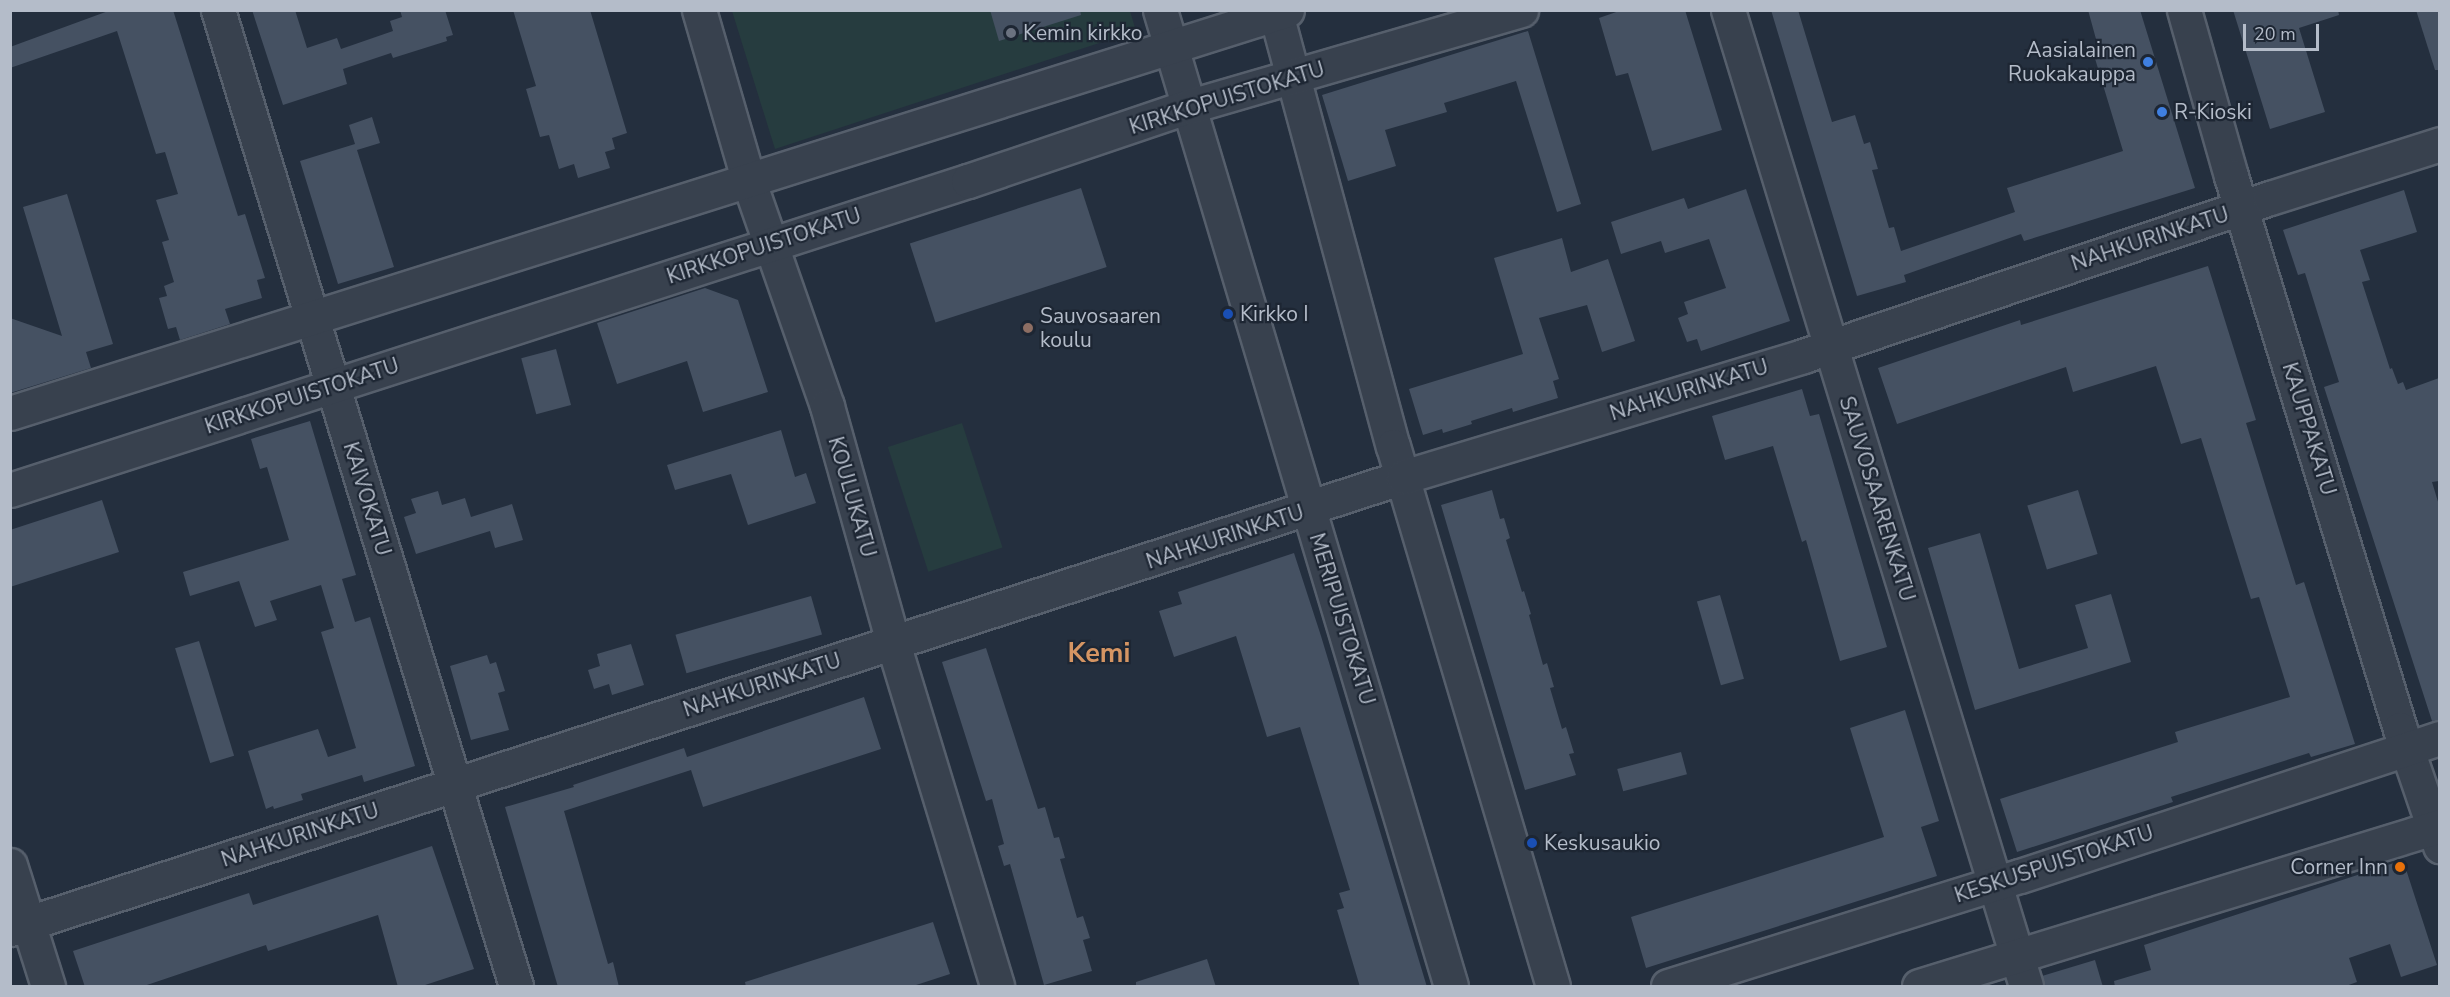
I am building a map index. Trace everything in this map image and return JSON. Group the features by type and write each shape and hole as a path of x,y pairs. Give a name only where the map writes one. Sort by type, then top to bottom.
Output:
{"street":[{"name":"KAIVOKATU","path":"218,10 516,987"},
{"name":"KOULUKATU","path":"699,10 749,182 827,406 893,643 997,987"},
{"name":"MERIPUISTOKATU","path":"1160,10 1187,107 1238,268 1451,987"},
{"name":"KIRKKOPUISTOKATU","path":"10,490 1187,107 1521,10"},
{"name":"SAUVOSAARENKATU","path":"1728,10 2026,987"},
{"name":"KAUPPAKATU","path":"2184,10 2241,209 2406,748 2437,834"},
{"path":"10,413 749,182 1279,12 1293,78 1403,477 1553,987"},
{"name":"NAHKURINKATU","path":"19,926 1310,510 1403,477 1830,346 2439,144"},
{"name":"KESKUSPUISTOKATU","path":"1668,987 1994,884 2439,738"},
{"path":"1919,987 2016,955 2437,834"},
{"path":"10,865 19,926 48,987"}],"green space":[{"path":"732,11 1130,11 1136,31 775,149"},
{"path":"962,423 1002,548 928,572 888,447"}],"building":[{"path":"111,10 173,10 238,216 245,214 265,278 257,280 262,298 225,309 230,324 180,340 176,327 168,329 159,298 167,296 164,286 174,282 162,242 169,240 156,200 178,194 165,152 156,154 117,31 10,68 10,47"},
{"path":"252,10 295,10 307,48 337,38 341,49 393,31 390,21 402,17 400,10 445,10 453,35 446,37 447,41 393,58 391,53 343,69 347,84 283,105"},
{"path":"513,10 590,10 627,133 612,138 615,149 605,152 610,168 578,178 574,164 559,169 549,135 540,137 526,89 536,86"},
{"name":"Kemin kirkko","path":"990,10 1080,10 1081,15 999,41"},
{"path":"1622,10 1685,10 1722,130 1652,151 1628,73 1616,76 1599,18"},
{"path":"1771,10 1798,10 1832,122 1855,115 1864,144 1870,142 1878,169 1872,170 1889,228 1894,227 1901,251 2015,212 2007,188 2123,151 2093,52 2099,50 2088,10 2140,10 2195,188 2024,241 2021,234 1904,275 1906,282 1857,296"},
{"path":"2233,10 2338,10 2339,15 2299,28 2325,112 2270,129"},
{"path":"2416,10 2439,10 2439,70 2435,70"},
{"path":"1528,31 1581,204 1557,212 1516,81 1444,103 1447,112 1385,130 1396,166 1348,181 1322,95"},
{"path":"372,117 380,143 357,150 394,267 338,284 300,161 355,144 349,125"},
{"path":"1081,188 1107,267 935,323 910,244"},
{"path":"1746,189 1790,321 1701,351 1697,339 1687,342 1678,318 1688,314 1684,302 1726,288 1709,239 1665,253 1661,241 1621,254 1611,222 1684,198 1688,209"},
{"path":"2404,190 2417,232 2360,250 2370,280 2362,282 2390,369 2392,368 2398,384 2403,382 2406,390 2439,378 2439,481 2432,482 2439,505 2439,720 2432,721 2324,387 2339,382 2305,273 2298,275 2283,230"},
{"path":"67,194 113,344 86,352 91,368 10,393 10,318 62,336 23,207"},
{"path":"1562,238 1571,272 1608,259 1635,341 1602,352 1587,305 1539,318 1559,379 1553,381 1558,398 1513,412 1512,408 1443,433 1442,429 1423,435 1409,389 1523,354 1494,258"},
{"path":"2208,266 2256,420 2246,423 2296,585 2304,582 2355,744 2311,757 2309,753 2171,797 2173,802 2017,852 2000,799 2178,742 2175,732 2290,697 2259,597 2251,599 2201,438 2181,444 2156,366 2073,392 2066,367 1897,424 1878,368 2020,320 2021,325"},
{"path":"705,288 738,300 768,392 703,412 687,361 617,384 597,323"},
{"path":"556,349 571,405 536,414 521,358"},
{"path":"1802,389 1810,416 1819,414 1887,647 1840,661 1806,540 1802,542 1773,446 1725,460 1712,416"},
{"path":"310,421 356,575 342,579 355,622 370,617 415,766 364,782 362,775 301,794 303,800 274,809 273,806 266,809 248,751 318,729 328,757 356,748 321,632 334,628 321,585 270,601 277,620 255,627 239,581 190,596 183,572 289,540 267,467 260,469 251,439"},
{"path":"781,430 795,477 806,473 816,503 748,525 731,474 675,490 667,465"},
{"path":"1492,490 1500,519 1504,518 1510,538 1506,540 1531,614 1529,615 1543,665 1547,663 1554,687 1550,688 1562,729 1566,727 1574,753 1569,754 1576,775 1525,790 1441,505"},
{"path":"2078,490 2098,554 2047,570 2027,505"},
{"path":"438,491 442,505 465,498 471,517 512,504 523,540 495,548 490,531 416,554 404,517 416,513 411,499"},
{"path":"102,500 119,552 10,587 10,530"},
{"path":"1980,533 2019,669 2088,648 2075,605 2111,594 2131,662 1975,710 1928,548"},
{"path":"1294,553 1427,987 1360,987 1337,910 1344,908 1339,893 1350,890 1300,727 1267,737 1236,636 1174,657 1159,611 1182,604 1178,592"},
{"path":"1720,595 1744,679 1721,685 1697,602"},
{"path":"811,596 822,634 686,673 675,635"},
{"path":"199,641 234,756 210,763 175,648"},
{"path":"631,644 644,685 612,695 609,684 594,689 588,670 600,666 597,654"},
{"path":"986,648 1038,809 1045,807 1054,838 1059,837 1065,858 1060,859 1077,918 1083,916 1090,938 1083,940 1092,971 1044,985 1010,864 1004,866 998,846 1004,844 992,799 986,801 942,662"},
{"path":"487,655 490,664 496,662 505,691 498,693 509,730 471,740 450,666"},
{"path":"864,697 881,749 703,807 691,770 564,811 608,964 613,962 619,987 558,987 505,807 574,787 573,785 684,748 687,757"},
{"path":"1905,710 1939,821 1921,827 1937,876 1646,968 1631,917 1884,837 1850,728"},
{"path":"1681,752 1687,774 1623,791 1617,769"},
{"path":"432,846 474,969 419,987 398,987 378,915 268,951 266,945 141,987 85,987 73,951 249,893 253,905"},
{"path":"2403,860 2437,965 2401,977 2390,944 2349,958 2357,982 2343,987 2115,987 2114,981 2151,970 2144,945"},
{"path":"933,922 950,974 910,987 746,987 745,982"},
{"path":"1207,959 1216,987 1136,987 1136,982"},
{"path":"2095,960 2103,987 2044,987 2042,976"}],"place":[{"name":"Kemin kirkko","path":"1011,33"},
{"name":"Aasialainen Ruokakauppa","path":"2148,62"},
{"name":"R-Kioski","path":"2162,112"},
{"name":"Kirkko I","path":"1228,314"},
{"name":"Sauvosaaren koulu","path":"1028,328"},
{"name":"Keskusaukio","path":"1532,843"},
{"name":"Corner Inn","path":"2400,867"}],"district":[{"name":"Kemi","path":"1099,654"}]}
